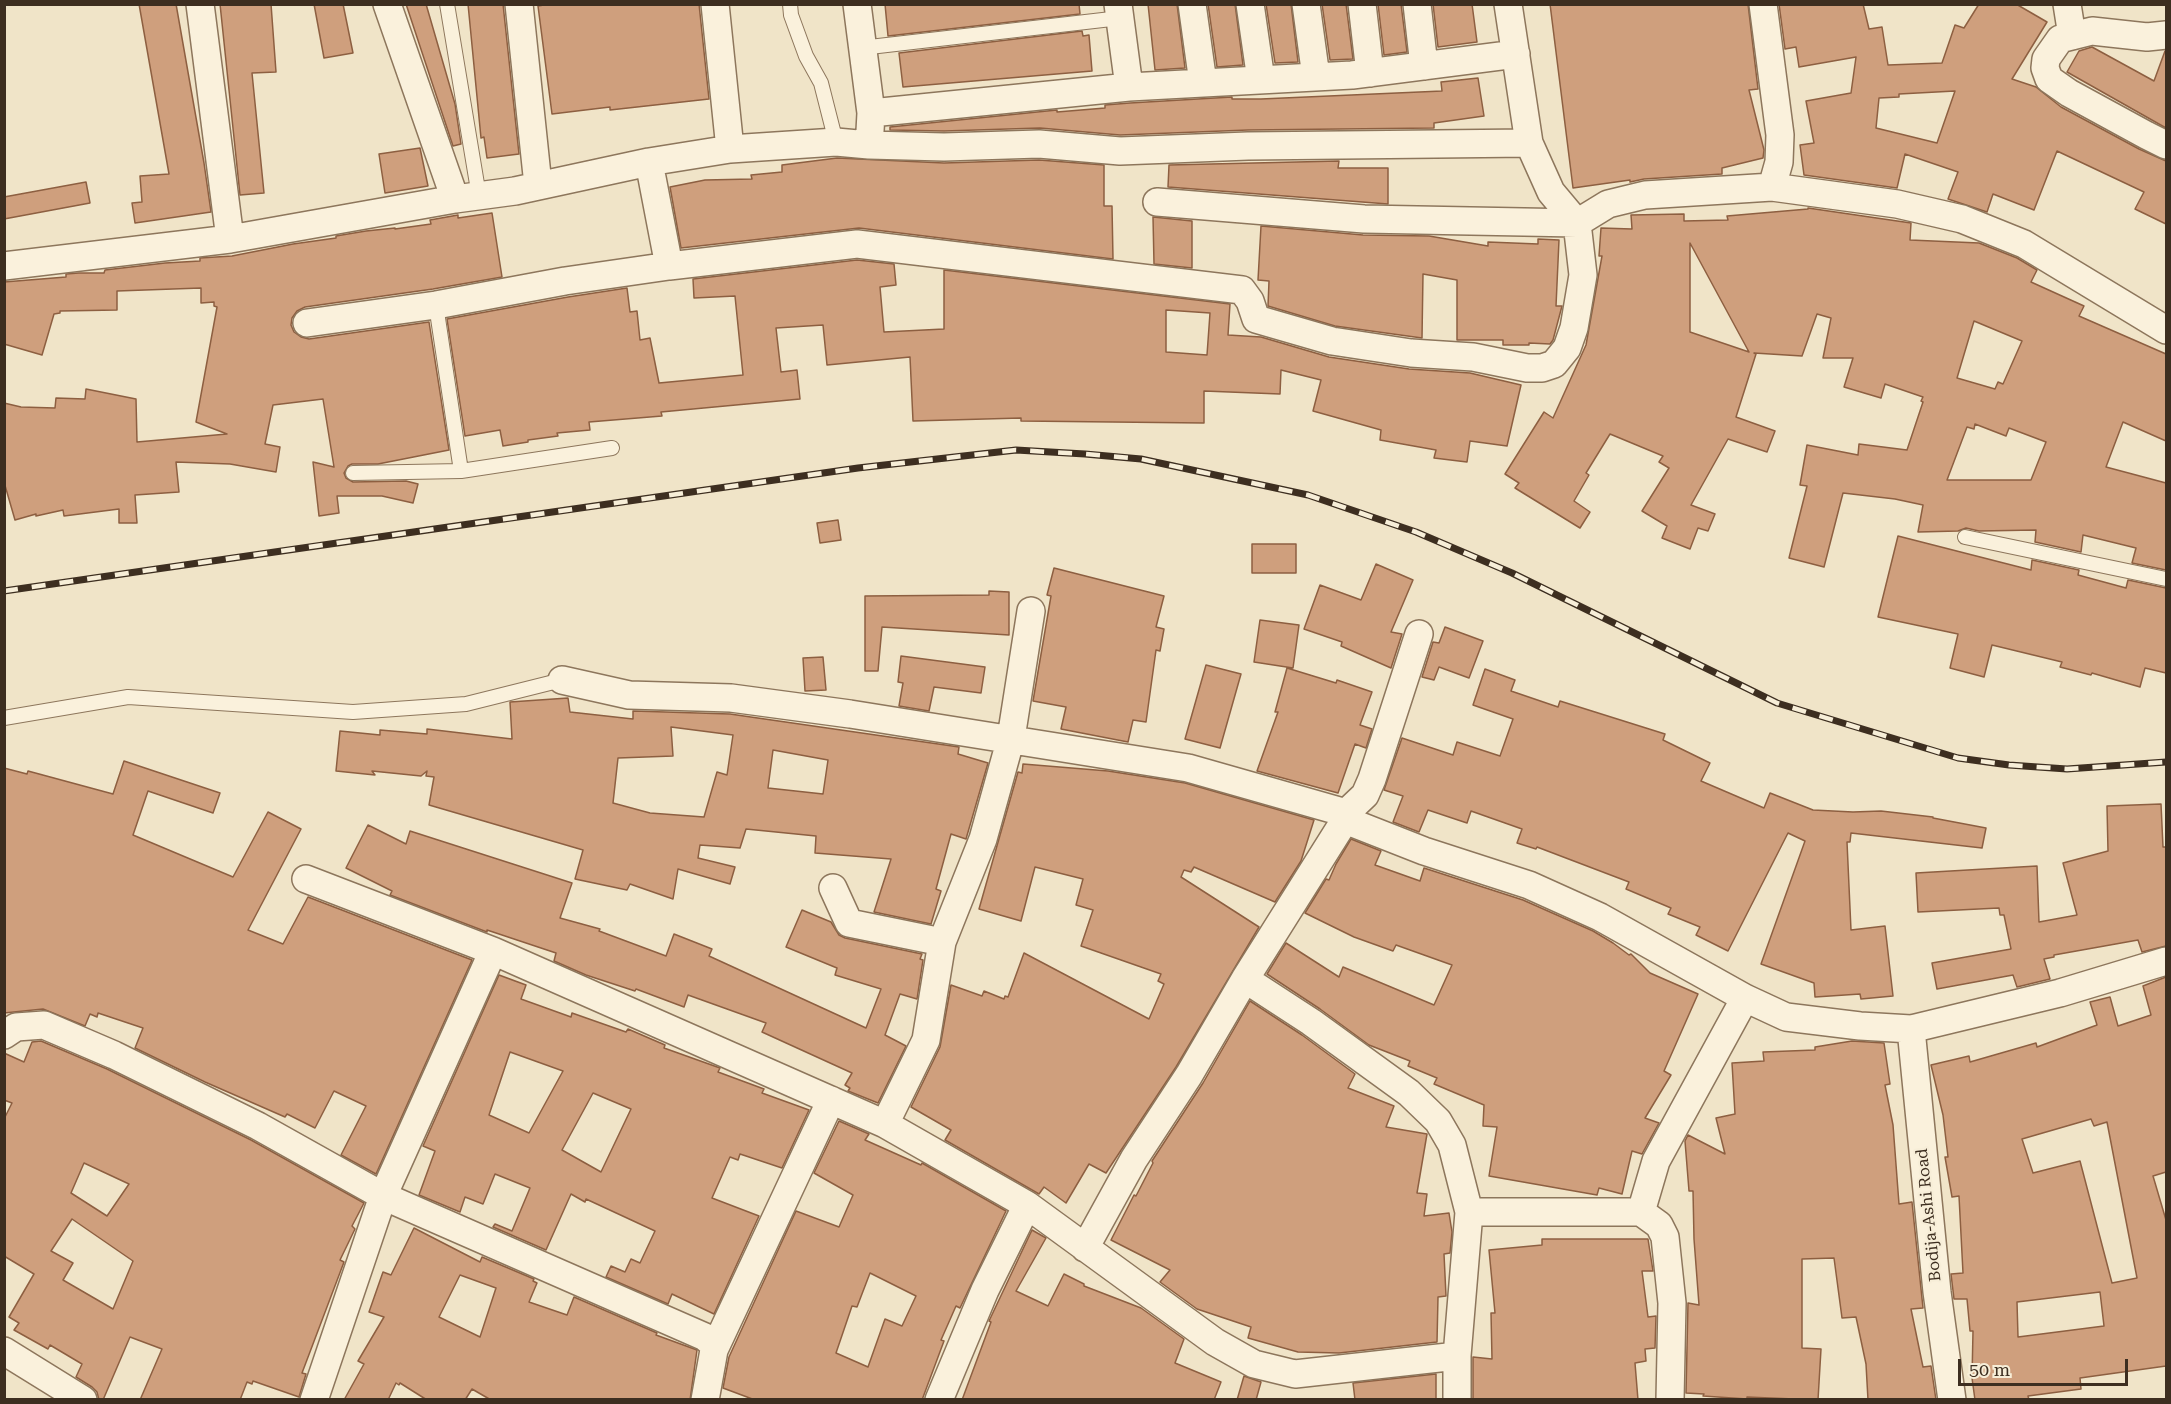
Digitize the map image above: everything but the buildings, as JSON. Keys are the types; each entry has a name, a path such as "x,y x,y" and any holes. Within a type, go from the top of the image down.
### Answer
{"street":[{"path":"200,4 230,239"},
{"path":"387,4 467,197"},
{"path":"519,4 537,185"},
{"path":"715,4 730,148"},
{"path":"857,4 871,113 869,145"},
{"path":"1192,4 1203,83"},
{"path":"1250,4 1262,80"},
{"path":"1306,4 1316,77"},
{"path":"1362,4 1370,73"},
{"path":"1417,4 1424,66"},
{"path":"307,323 436,305 565,281 669,266 857,244 1242,290 1250,301 1256,319 1332,341 1411,353 1473,357 1527,368 1542,368 1554,364 1567,348 1574,328 1584,275 1577,223 1551,192 1528,143 1509,4"},
{"path":"1763,4 1780,135 1779,162 1772,187"},
{"path":"2067,4 2072,36"},
{"path":"1119,11 1129,87"},
{"path":"2166,35 2147,37 2092,31 2060,39 2046,59 2045,68 2049,79 2069,93 2166,145"},
{"path":"871,113 1129,87 1370,73 1516,54"},
{"path":"4,266 230,239 467,197 515,191 649,162 730,148 836,142 944,147 1039,144 1120,151 1248,146 1528,143"},
{"path":"649,162 669,266"},
{"path":"1157,202 1364,219 1577,223 1608,204 1645,195 1772,187 1897,204 1962,219 2024,244 2166,330"},
{"path":"885,1124 926,1040 942,942 983,839 1011,738 1031,611"},
{"path":"1085,1248 1134,1159 1189,1075 1345,817 1365,795 1419,634"},
{"path":"562,680 630,695 731,698 1011,738 1188,768 1345,817 1424,851 1529,885 1600,917 1745,998 1786,1017 1860,1026 1911,1029 2060,993 2166,961"},
{"path":"306,879 493,951 885,1124 1027,1205 1215,1342 1254,1364 1295,1374 1457,1356"},
{"path":"833,888 849,922 942,942"},
{"path":"314,1400 383,1196 493,951"},
{"path":"1245,979 1311,1022 1409,1093 1438,1121 1452,1145 1469,1212 1457,1356 1457,1400"},
{"path":"1641,1212 1656,1161 1745,998"},
{"path":"4,1035 16,1027 44,1025 114,1055 258,1126 383,1196 705,1337 712,1343 714,1350"},
{"name":"Bodija-Ashi Road","path":"1911,1029 1937,1292 1952,1400"},
{"path":"705,1400 714,1350 831,1100"},
{"path":"939,1400 986,1290 1027,1205"},
{"path":"1469,1212 1641,1212 1659,1224 1665,1237 1672,1304 1670,1400"},
{"path":"4,1351 83,1400"}],"lane":[{"path":"447,4 467,197"},
{"path":"790,4 791,15 806,56 821,83 836,142"},
{"path":"861,48 1119,11"},
{"path":"436,305 461,471"},
{"path":"353,473 461,471 612,448"},
{"path":"1965,537 2166,579"},
{"path":"4,718 128,697 364,711 466,704 562,680"}],"railway":[{"path":"4,591 858,468 1016,450 1085,454 1141,459 1308,495 1416,532 1512,573 1777,703 1958,758 2009,765 2067,769 2166,762"}]}
